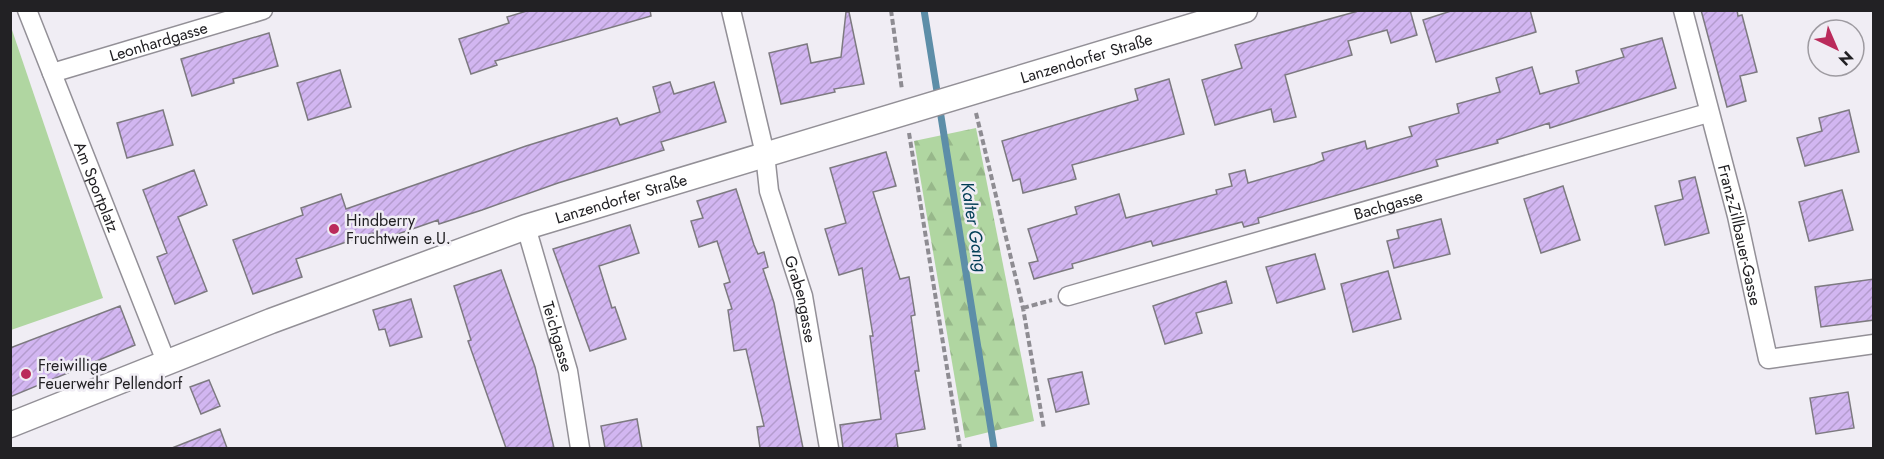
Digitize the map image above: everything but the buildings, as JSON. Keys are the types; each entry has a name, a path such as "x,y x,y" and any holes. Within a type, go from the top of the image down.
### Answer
{"street":[{"name":"Am Sportplatz","path":"27,10 166,364"},
{"name":"Leonhardgasse","path":"52,73 264,10"},
{"path":"731,10 765,154"},
{"name":"Lanzendorfer Straße","path":"10,424 271,321 526,227 1245,10"},
{"name":"Franz-Zillbauer-Gasse","path":"1683,10 1708,113 1737,216 1768,359 1874,344"},
{"name":"Bachgasse","path":"1068,296 1708,113"},
{"name":"Grabengasse","path":"765,154 769,191 803,296 829,448"},
{"name":"Teichgasse","path":"526,227 568,371 580,448"}],"path":[{"path":"891,10 960,448"},
{"path":"967,94 1023,308 1044,429"},
{"path":"1023,308 1068,296"}],"green space":[{"path":"11,27 103,298 10,330"},
{"path":"976,128 1034,421 965,438 914,141"}],"waterway":[{"name":"Kalter Gang","path":"924,10 994,448"}],"place":[{"name":"Hindberry Fruchtwein e.U.","path":"334,229"},
{"name":"Freiwillige Feuerwehr Pellendorf","path":"26,374"}]}
